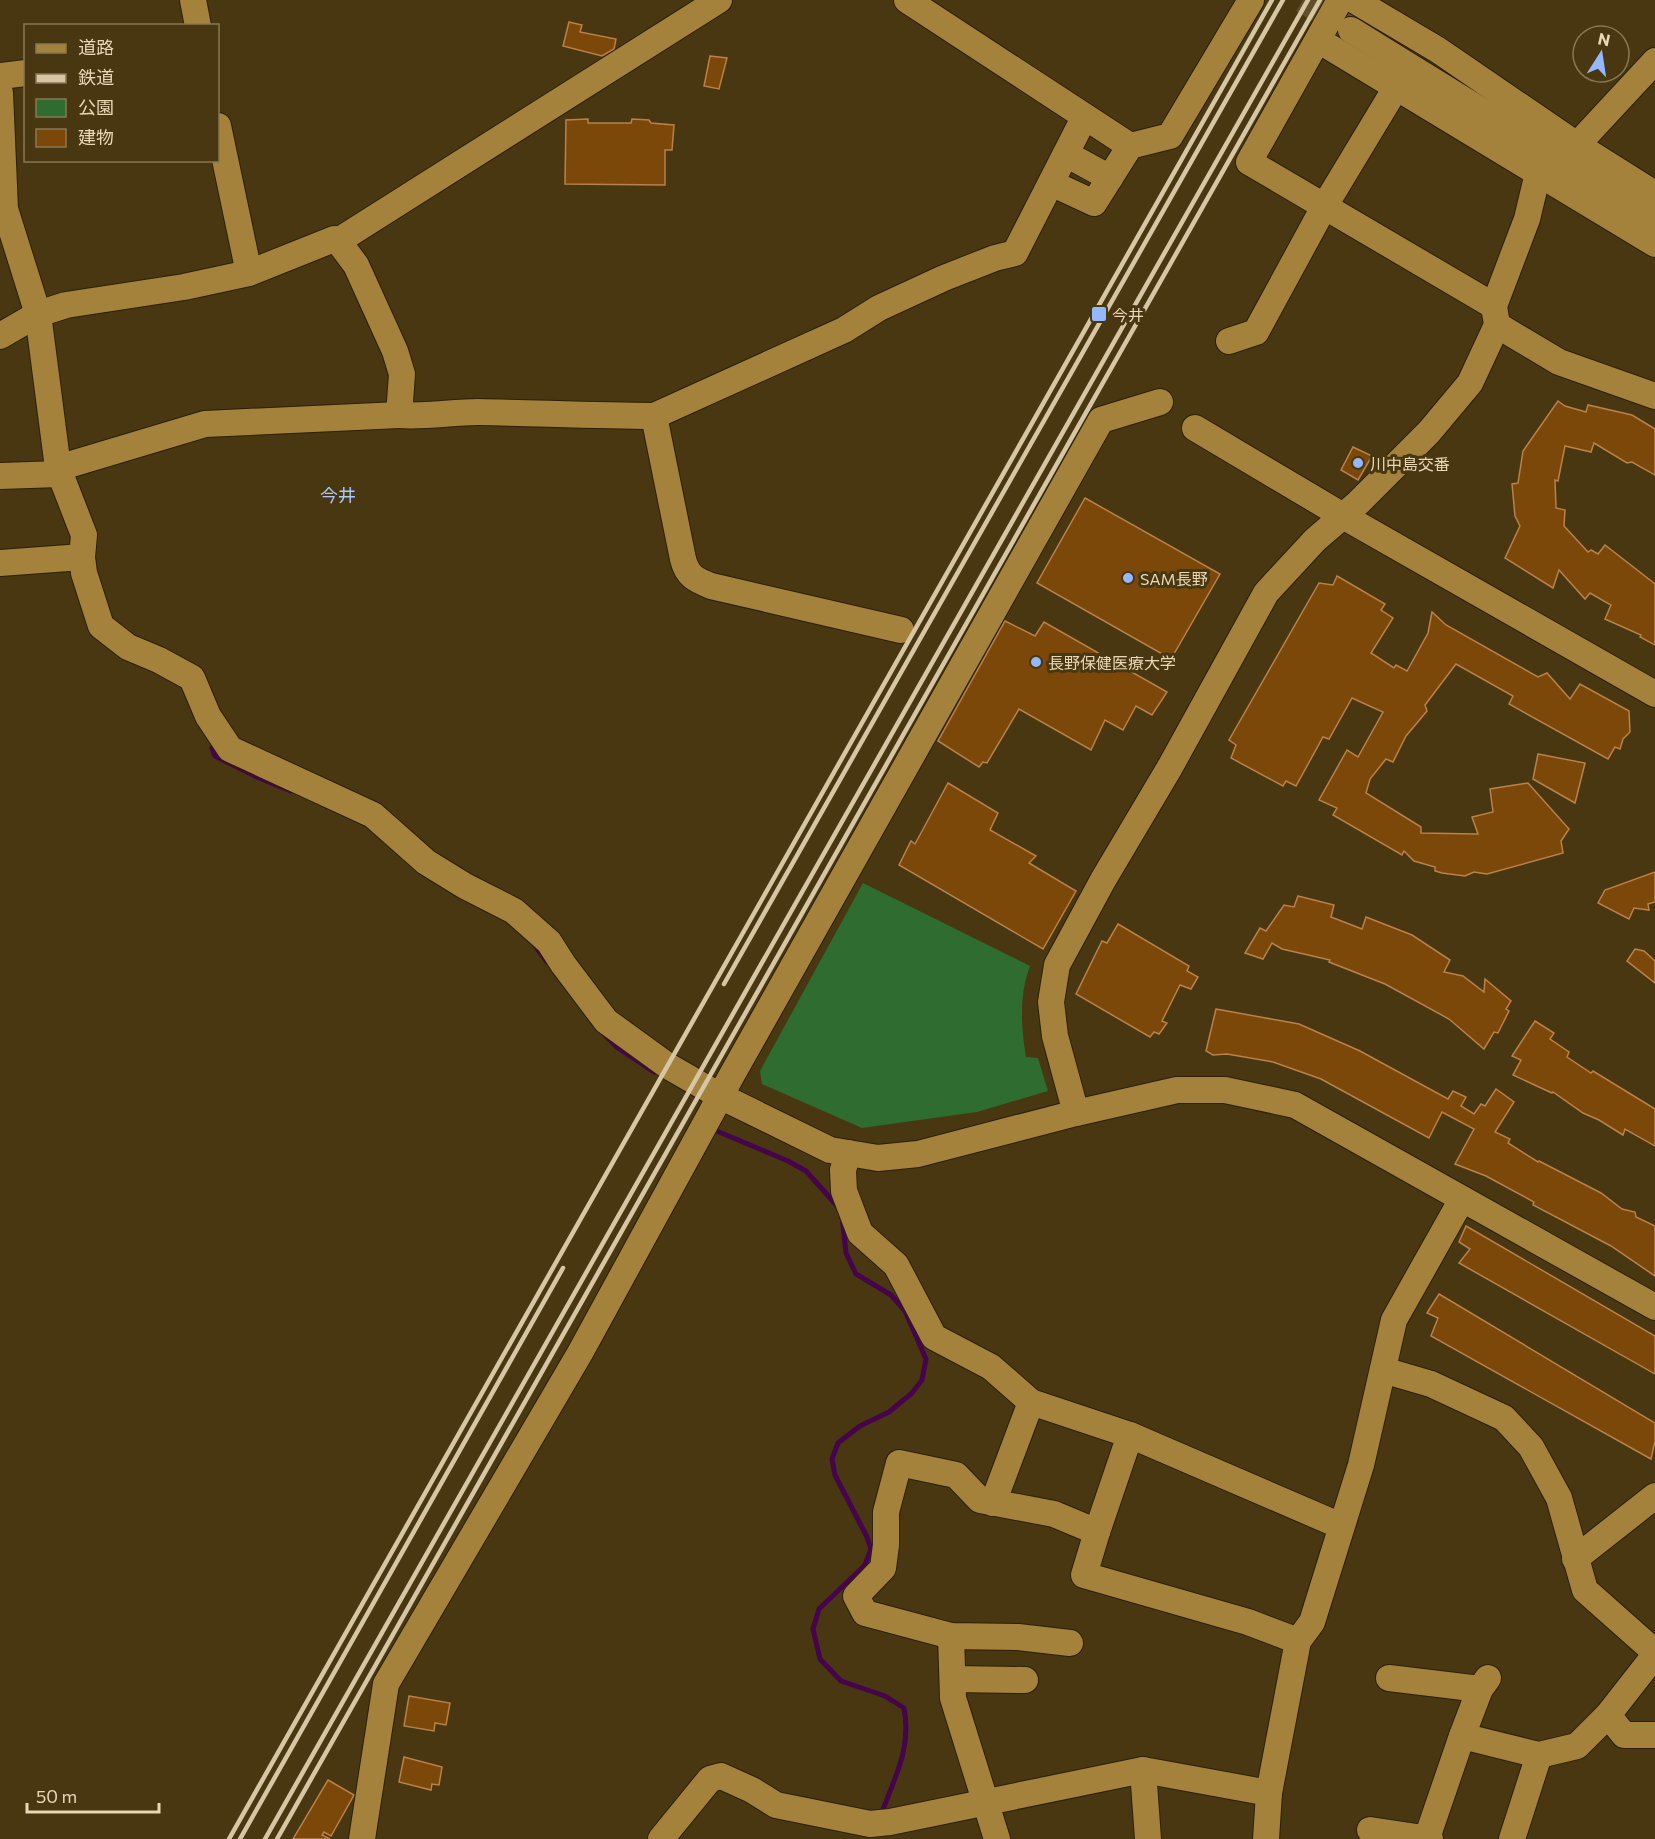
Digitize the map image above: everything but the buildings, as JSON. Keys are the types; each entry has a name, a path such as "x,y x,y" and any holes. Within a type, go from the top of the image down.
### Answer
{"street":[{"path":"193,0 198,24"},
{"path":"338,241 719,0"},
{"path":"907,0 1130,146"},
{"path":"1051,183 1094,203 1130,146 1170,136 1251,0"},
{"path":"1340,0 1249,162 1496,316 1559,362 1655,396"},
{"path":"1354,0 1438,50 1577,145 1655,194"},
{"path":"1351,30 1655,218"},
{"path":"1318,40 1655,244"},
{"path":"1577,145 1655,61"},
{"path":"0,76 24,73"},
{"path":"1229,341 1256,332 1324,207 1397,86"},
{"path":"0,93 5,209 38,314 59,471 84,535 82,557 84,573 101,626 128,647 159,660 192,678 208,716 230,749 373,815 426,862 465,886 514,911 549,942 606,1021 668,1066 720,1096 830,1150 878,1158 918,1154 1076,1113 1177,1090 1225,1090 1295,1105 1655,1307"},
{"path":"0,476 59,471 205,424 399,415 424,417 475,412 654,416 844,330 879,308 944,278 995,258 1016,253 1084,118"},
{"path":"219,131 249,273"},
{"path":"1066,154 1110,178"},
{"path":"1076,1113 1055,1036 1051,1002 1057,965 1266,593 1315,540 1343,516 1429,432 1470,383 1496,316 1527,219 1538,173"},
{"path":"0,336 38,314 66,305 249,273 334,239 356,265 395,351 402,374 399,415"},
{"path":"362,1839 386,1684 580,1353 720,1096 1101,420 1160,402"},
{"path":"654,416 683,560 692,577 711,586 901,630"},
{"path":"1195,428 1343,516 1655,694"},
{"path":"0,563 82,557"},
{"path":"848,1153 843,1170 844,1191 860,1233 896,1265 934,1337 991,1367 1031,1402 1130,1435 1341,1526"},
{"path":"1266,1839 1269,1793 1298,1641 1312,1622 1361,1465 1394,1320 1461,1199"},
{"path":"1383,1370 1431,1384 1504,1418 1531,1447 1559,1498 1585,1590 1655,1653 1608,1715 1577,1746 1539,1755 1462,1736"},
{"path":"993,1503 1031,1402"},
{"path":"1130,1435 1084,1575 1248,1623 1298,1641"},
{"path":"1070,1643 1018,1636 951,1636 865,1613 856,1596 883,1568 886,1512 899,1463 956,1475 980,1500 1054,1514 1097,1532"},
{"path":"1575,1558 1655,1496"},
{"path":"951,1636 953,1698 997,1839"},
{"path":"1370,1830 1428,1839 1462,1736 1484,1684 1389,1678"},
{"path":"953,1679 1025,1680"},
{"path":"1608,1715 1624,1735 1655,1735"},
{"path":"1512,1839 1539,1755"},
{"path":"661,1839 711,1779 721,1776 752,1790 776,1805 880,1823 1143,1770 1269,1793"},
{"path":"1143,1770 1148,1839"}],"green space":[{"path":"863,883 1030,966 1023,1000 1024,1046 1026,1057 1038,1058 1048,1091 977,1112 862,1128 762,1084 760,1071"}],"waterway":[{"path":"212,748 215,756 291,791"},
{"path":"533,943 547,962"},
{"path":"603,1033 618,1048 654,1072"},
{"path":"712,1129 806,1171 839,1208"},
{"path":"842,1216 846,1253 856,1274 891,1295 905,1311 926,1359 922,1380 912,1393 889,1412 860,1426 838,1443 832,1459 835,1475 871,1549 865,1565 819,1609 813,1629 820,1659 841,1681 885,1696 904,1708 906,1723 904,1750 881,1815"}],"tunnel":[{"path":"1303,0 1348,28"}],"railway":[{"path":"229,1839 1272,0"},
{"path":"724,984 1283,0"},
{"path":"265,1839 1308,0"},
{"path":"277,1839 1320,0"},
{"path":"240,1839 563,1268"}],"place":[{"name":"今井","path":"1099,314"},
{"name":"川中島交番","path":"1358,463"},
{"name":"SAM長野","path":"1128,578"},
{"name":"長野保健医療大学","path":"1036,662"}],"district":[{"name":"今井","path":"338,495"}]}
